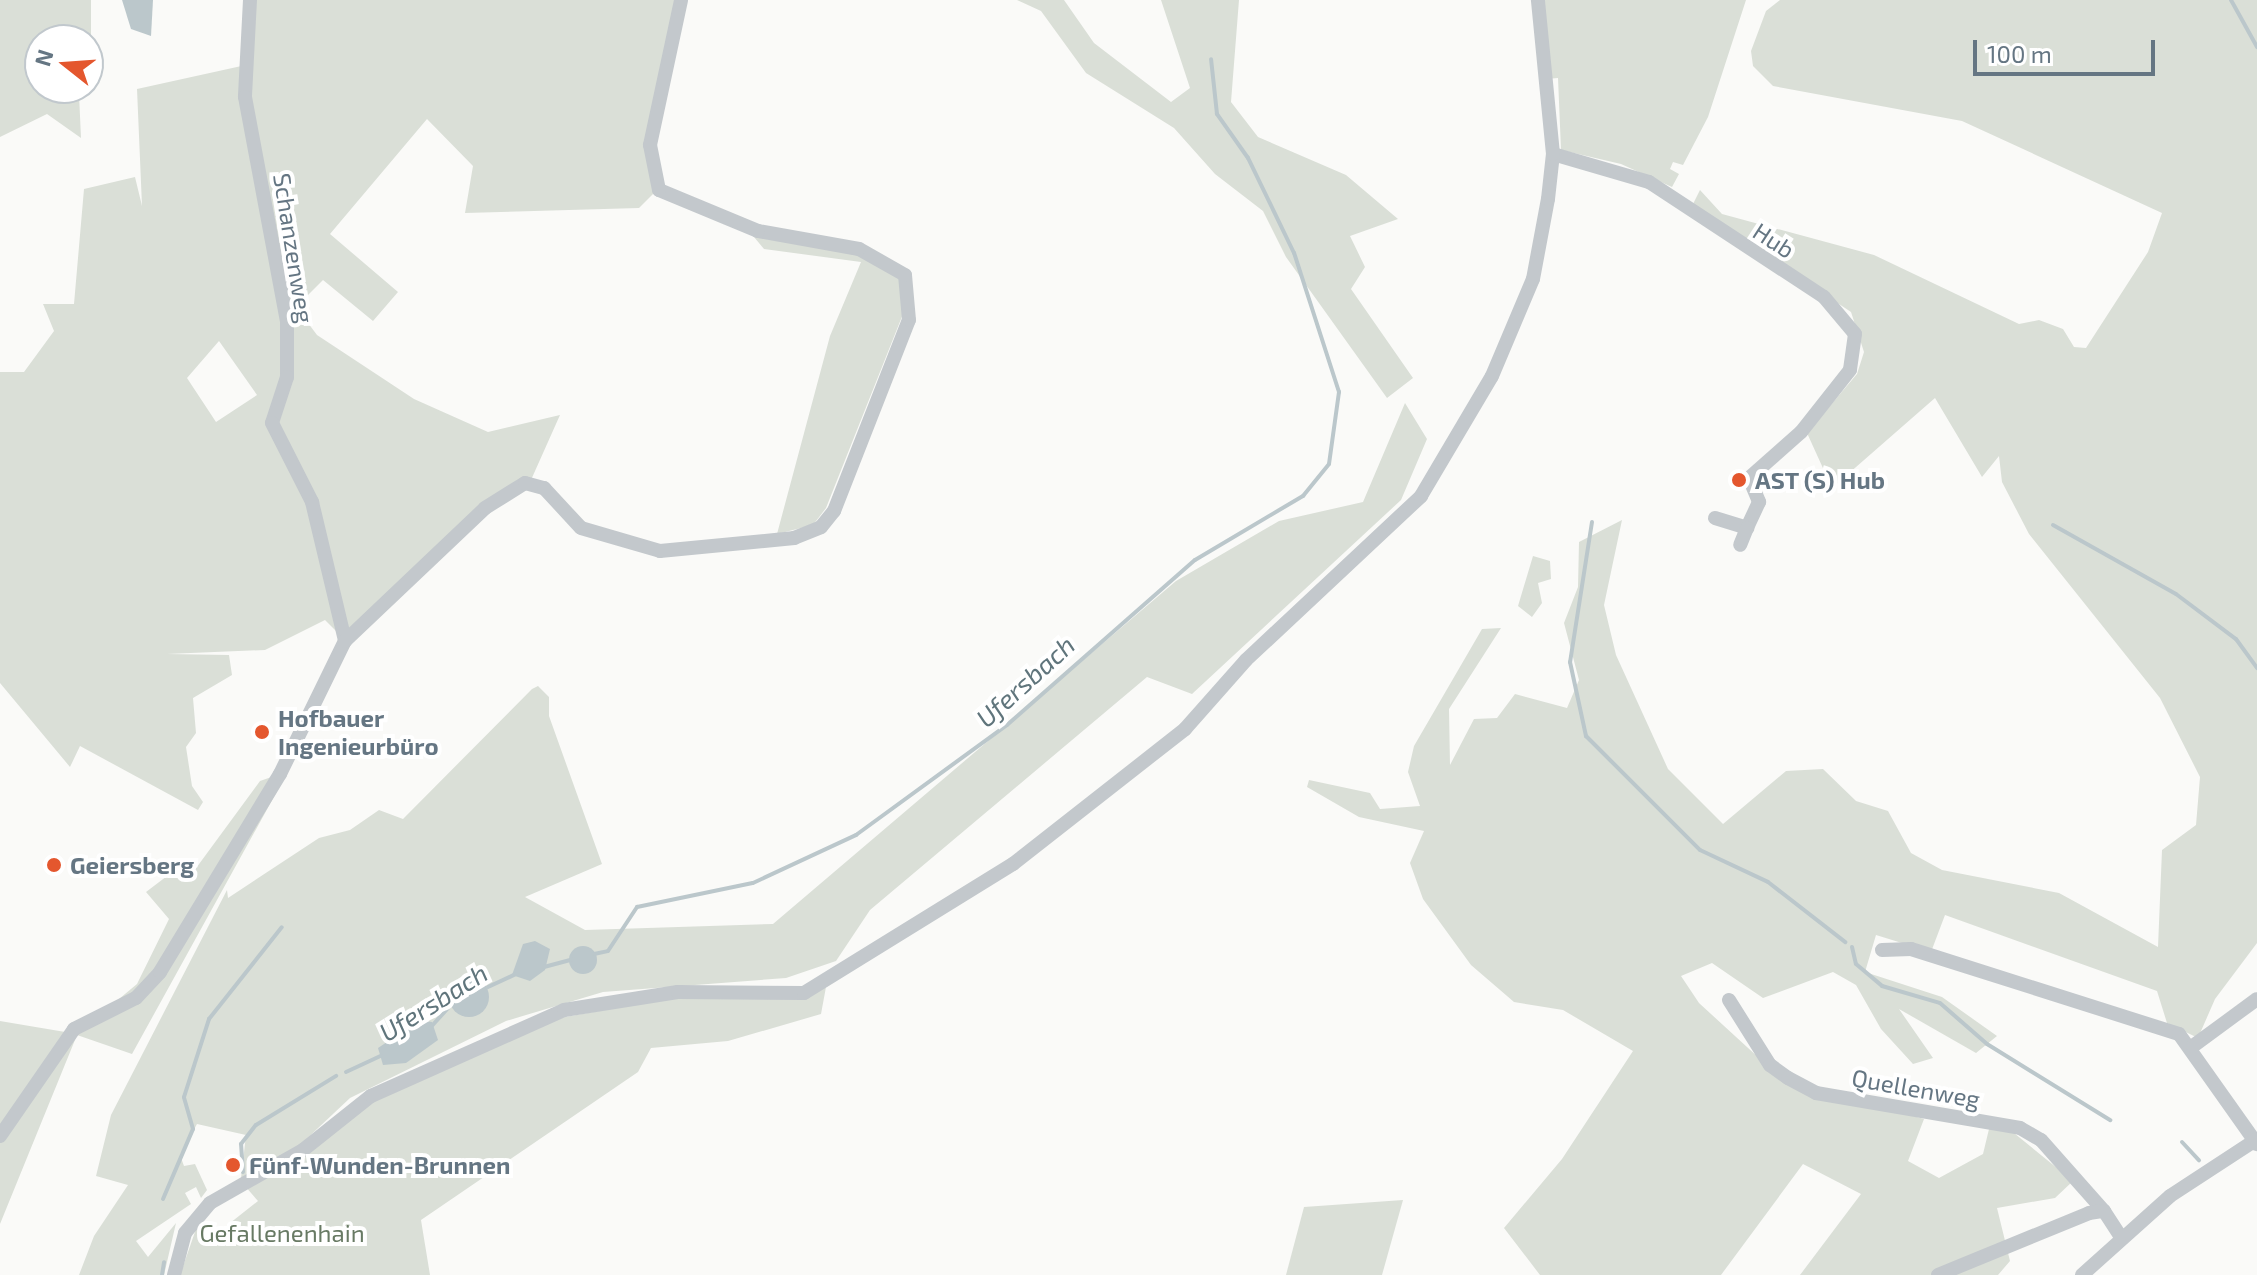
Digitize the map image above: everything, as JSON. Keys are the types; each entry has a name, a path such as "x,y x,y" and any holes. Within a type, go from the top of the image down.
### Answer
{"street":[{"name":"Schanzenweg","path":"250,0 245,97 287,322 287,377 272,423 312,502 345,641"},
{"path":"0,1136 74,1029 136,998 160,972 280,774 345,641 485,508 525,483 544,488 581,528 660,551 794,538 821,527 834,511 909,320 905,275 859,249 758,231 659,190 650,145 681,0"},
{"path":"174,1275 185,1233 210,1203 303,1150 371,1096 564,1010 678,992 804,993 1013,864 1128,781 1421,496 1455,447 1533,279 1553,154 1538,0"},
{"name":"Hub","path":"1553,154 1649,182 1844,313 1855,334 1850,370 1801,432 1749,478 1759,502 1747,528"},
{"path":"1715,518 1747,528 1740,545"},
{"path":"1882,950 1911,949 2179,1034 2193,1046 2256,1142 2216,1162 2121,1237 2082,1275"},
{"path":"2193,1046 2257,999"},
{"name":"Quellenweg","path":"1729,1000 1770,1065 1816,1093 2020,1128 2041,1140 2104,1211 2121,1237"},
{"path":"1938,1275 1960,1260 2104,1211"}],"green space":[{"path":"0,0 91,0 91,24 24,24 24,104 79,104 81,138 47,114 0,137"},
{"path":"252,0 682,0 649,146 658,189 639,208 465,213 473,166 427,119 330,234 398,292 373,321 323,280 296,307 317,335 414,399 488,432 560,415 531,480 485,508 346,641 325,620 265,650 167,654 229,655 232,675 193,698 196,733 186,747 192,786 203,802 198,810 80,746 70,767 0,683 0,372 24,372 54,331 43,304 74,304 84,189 135,177 142,206 137,89 246,65 256,18","holes":["219,341 257,395 216,422 187,378"]},
{"path":"1017,0 1064,0 1094,43 1171,102 1190,88 1161,0 1239,0 1231,102 1258,137 1346,175 1398,219 1350,236 1365,267 1351,289 1413,378 1387,398 1286,257 1263,211 1215,174 1174,128 1086,73 1041,11"},
{"path":"1538,0 1746,0 1708,117 1683,165 1673,162 1670,169 1679,174 1672,187 1621,164 1561,150 1558,78 1546,79"},
{"path":"1780,0 2257,0 2257,943 2215,999 2198,1038 2167,1023 2157,991 1945,915 1931,952 1876,935 1865,972 1942,997 1997,1036 1976,1053 1899,1009 1933,1058 1913,1064 1881,1029 1856,985 1833,972 1763,998 1712,963 1681,976 1699,1003 1783,1080 1924,1119 1908,1161 1939,1178 1983,1154 1989,1129 2009,1129 2073,1181 2055,1198 1997,1208 2010,1261 1998,1275 1800,1275 1861,1194 1803,1164 1721,1275 1540,1275 1504,1228 1562,1159 1633,1051 1563,1010 1514,1002 1471,965 1423,899 1410,863 1424,831 1359,817 1307,787 1309,780 1370,793 1380,809 1420,806 1408,772 1414,746 1482,629 1501,628 1449,709 1450,765 1474,719 1497,718 1515,694 1567,708 1579,680 1564,623 1578,587 1579,542 1622,520 1604,605 1616,655 1668,769 1723,824 1786,771 1823,769 1856,801 1888,811 1911,853 1942,870 2059,893 2158,947 2162,850 2196,825 2200,777 2160,698 2029,534 2002,482 1999,456 1982,477 1935,398 1832,488 1807,433 1857,374 1864,352 1851,312 1692,206 1700,190 1722,214 1874,255 2019,324 2039,320 2063,329 2074,347 2086,348 2148,252 2162,213 1962,121 1773,86 1753,66 1751,51 1766,11"},
{"path":"754,237 857,253 900,276 903,314 826,508 813,525 777,534 830,336 861,262 764,249"},
{"path":"1405,403 1427,439 1401,500 1192,694 1147,677 870,910 836,961 786,978 603,992 506,1021 350,1098 299,1146 241,1178 246,1135 197,1124 180,1155 184,1166 195,1164 207,1190 201,1198 196,1187 185,1193 191,1204 136,1241 148,1257 176,1223 164,1275 79,1275 94,1236 128,1185 96,1176 111,1115 227,890 228,898 319,838 350,830 379,810 403,819 532,689 538,686 549,697 549,716 602,864 525,897 585,930 773,924 1176,581 1279,521 1363,502"},
{"path":"1533,556 1550,561 1551,579 1538,583 1542,603 1532,617 1518,606"},
{"path":"280,774 281,784 132,1054 77,1035 0,1224 0,1021 77,1034 137,984 169,919 146,892 171,873 191,875 260,781"},
{"name":"Gefallenenhain","path":"826,987 821,1014 728,1041 651,1048 638,1072 421,1220 430,1275 180,1275 196,1229 225,1227 258,1201 245,1186 293,1164 361,1107 548,1020 667,999 798,997"},
{"path":"1403,1200 1382,1275 1286,1275 1304,1207"}],"shaded area":[{"path":"122,0 153,0 151,36 131,29"},
{"path":"535,941 550,949 545,970 530,981 512,975 523,944"},
{"path":"583,946 593,950 597,960 593,970 583,974 573,970 569,960 573,950"},
{"path":"469,977 483,983 489,997 483,1011 469,1017 455,1011 449,997 455,983"},
{"path":"420,1020 432,1022 438,1040 406,1063 383,1065 378,1048"}],"waterway":[{"path":"2231,0 2257,47"},
{"name":"Ufersbach","path":"594,954 608,951 637,907 753,883 856,835 1007,725 1195,560 1303,496 1329,464 1339,392 1294,253 1248,158 1217,114 1211,59"},
{"path":"1592,522 1570,662 1586,736 1700,850 1768,882 1845,942"},
{"path":"2053,525 2176,594 2236,639 2257,668"},
{"path":"163,1199 193,1129 184,1097 209,1019 282,927"},
{"path":"1852,947 1856,964 1882,986 1940,1003 1987,1044 2110,1120"},
{"name":"Ufersbach","path":"544,967 574,959"},
{"name":"Ufersbach","path":"488,987 516,974"},
{"name":"Ufersbach","path":"430,1028 448,1008"},
{"name":"Ufersbach","path":"346,1072 381,1056"},
{"name":"Ufersbach","path":"243,1172 241,1144 256,1125 336,1076"},
{"path":"2182,1142 2199,1160"},
{"name":"Ufersbach","path":"162,1275 164,1262"}],"place":[{"name":"AST (S) Hub","path":"1739,480"},
{"name":"Hofbauer Ingenieurbüro","path":"262,732"},
{"name":"Geiersberg","path":"54,865"},
{"name":"Fünf-Wunden-Brunnen","path":"233,1165"}]}
